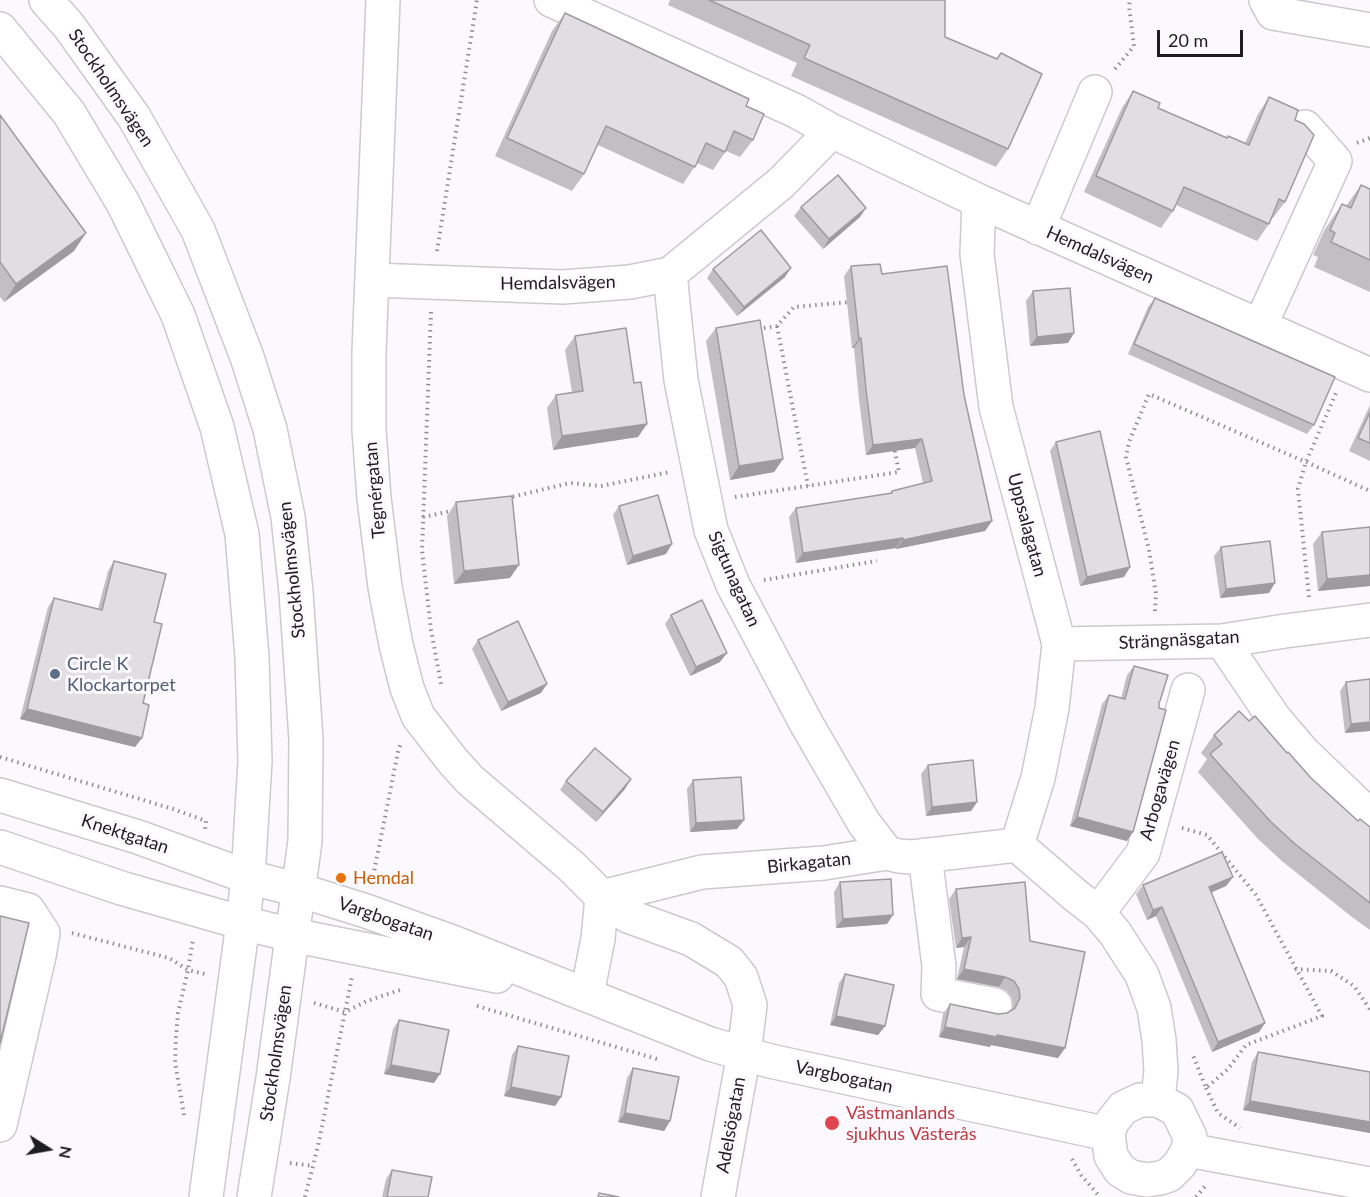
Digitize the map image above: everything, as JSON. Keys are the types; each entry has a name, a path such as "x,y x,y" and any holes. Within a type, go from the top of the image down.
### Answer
{"street":[{"name":"Stockholmsvägen","path":"46,0 69,26 134,117 198,230 247,357 270,429 288,517 296,592 306,739 305,841 273,1078 254,1197"},
{"name":"Tegnérgatan","path":"383,0 369,352 369,430 374,498 385,587 407,688 418,716 470,780 571,866 602,897 628,916 691,939 729,962 741,977 750,1005 744,1053"},
{"path":"382,41 405,0"},
{"name":"Hemdalsvägen","path":"552,0 796,111 832,131 978,201 1359,370"},
{"path":"1266,0 1273,13 1370,30"},
{"path":"0,29 69,112 123,203 178,315 218,427 242,534 251,645 255,761 243,923 206,1197"},
{"path":"1038,228 1095,93"},
{"path":"1260,326 1335,161 1305,127"},
{"name":"Hemdalsvägen","path":"373,279 563,286 630,282 670,274 781,183 832,131"},
{"name":"Uppsalagatan","path":"978,201 977,254 996,407 1059,644 1052,708 1043,755 1017,845"},
{"name":"Sigtunagatan","path":"670,274 681,380 711,530 734,585 806,723 864,823 887,853"},
{"name":"Strängnäsgatan","path":"1059,644 1222,641 1370,620"},
{"path":"1222,641 1274,718 1303,752 1357,804 1370,813"},
{"name":"Arbogavägen","path":"1098,913 1143,853 1188,690"},
{"name":"Knektgatan","path":"0,795 138,837 248,877"},
{"path":"1017,845 1098,913 1142,975 1154,1008 1159,1040 1161,1071 1158,1100"},
{"name":"Birkagatan","path":"602,897 702,873 824,863 887,853 912,857 1017,845"},
{"path":"0,847 121,888 243,923"},
{"path":"925,855 939,966 938,994 995,1005"},
{"name":"Vargbogatan","path":"248,877 366,911 455,943 710,1044 770,1061 1108,1134"},
{"path":"587,994 598,939 602,897"},
{"path":"0,903 28,910 41,931 39,956 0,1125"},
{"name":"Vargbogatan","path":"243,923 292,935 587,994"},
{"name":"Adelsögatan","path":"718,1197 744,1053"},
{"path":"1140,1100 1158,1100 1176,1110 1190,1137 1188,1150 1180,1164 1169,1175 1160,1178 1145,1189 1120,1170 1111,1156 1108,1134 1123,1108 1140,1100"},
{"path":"1188,1150 1370,1184"}],"path":[{"path":"366,911 398,752 406,730 418,716 443,696 431,630 422,550 432,282 477,0"},
{"path":"1130,0 1134,45"},
{"path":"755,329 777,326 794,307 850,302"},
{"path":"777,326 808,486"},
{"path":"1312,627 1298,489 1306,462 1359,370"},
{"path":"1153,642 1156,594 1149,549 1126,457 1129,442 1149,394 1370,491"},
{"path":"705,501 898,472 893,442"},
{"path":"506,499 570,483 601,486 697,466"},
{"path":"423,517 465,508"},
{"path":"734,585 877,561"},
{"path":"1152,819 1207,835 1256,895 1322,1016 1246,1045 1228,1070 1206,1088"},
{"path":"41,931 52,927 169,958 188,970 178,1013 175,1053 186,1125"},
{"path":"305,1197 318,1146 358,948"},
{"path":"1295,969 1331,971 1354,986 1370,1009"},
{"path":"345,1011 401,989"},
{"path":"469,1004 664,1061"},
{"path":"1191,1049 1218,1113 1248,1132"},
{"path":"289,1162 313,1166"}],"building":[{"path":"709,0 945,0 945,37 997,59 1001,53 1042,74 1008,149 804,58 810,45"},
{"path":"565,13 749,99 746,106 764,114 753,140 734,131 725,152 706,143 695,167 606,126 584,174 507,138"},
{"path":"1133,91 1160,103 1158,108 1227,138 1228,136 1249,145 1269,97 1298,110 1295,120 1304,124 1314,135 1285,202 1279,199 1269,224 1184,187 1173,211 1096,176"},
{"path":"0,115 86,233 16,284 0,262"},
{"path":"838,175 866,208 829,239 801,207"},
{"path":"1361,185 1370,189 1370,260 1331,242 1335,233 1330,230 1342,204 1351,208"},
{"path":"761,230 791,268 744,307 713,269"},
{"path":"880,264 882,274 947,266 964,395 992,521 903,540 903,538 803,553 796,508 892,493 892,491 932,481 922,439 873,445 851,266"},
{"path":"1070,288 1074,333 1037,337 1033,291"},
{"path":"1155,298 1335,377 1314,425 1134,344"},
{"path":"760,320 783,459 739,466 716,328"},
{"path":"626,328 634,383 641,382 647,424 562,436 556,395 583,391 575,336"},
{"path":"1370,412 1370,443 1358,438"},
{"path":"1100,431 1130,567 1087,577 1056,442"},
{"path":"658,495 672,544 633,556 619,506"},
{"path":"512,496 519,565 464,571 456,502"},
{"path":"1370,527 1370,575 1327,579 1322,532"},
{"path":"1270,541 1275,583 1226,589 1221,547"},
{"path":"114,561 166,574 154,622 162,624 143,703 149,705 142,738 27,709 54,598 102,610"},
{"path":"702,600 727,653 696,667 671,615"},
{"path":"518,621 547,684 508,702 478,640"},
{"path":"1134,666 1168,675 1159,702 1159,708 1166,710 1133,832 1077,817 1109,695 1125,699"},
{"path":"1370,679 1370,722 1351,724 1346,682"},
{"path":"1239,711 1249,721 1255,716 1311,778 1358,821 1360,819 1370,827 1370,903 1295,844 1270,821 1210,754 1222,744 1214,735"},
{"path":"595,748 631,779 603,812 566,781"},
{"path":"973,760 977,802 932,807 928,765"},
{"path":"741,777 744,820 696,823 693,780"},
{"path":"1222,852 1233,877 1209,887 1265,1023 1218,1042 1162,907 1153,910 1143,885"},
{"path":"891,879 893,915 843,919 840,882"},
{"path":"1025,882 1030,941 1085,952 1065,1048 945,1027 950,1004 998,1014 1007,1013 1015,1008 1020,998 1019,989 1014,981 964,969 971,937 962,938 956,889"},
{"path":"0,916 29,923 0,1043"},
{"path":"845,974 894,985 885,1026 836,1016"},
{"path":"399,1020 449,1030 440,1074 391,1065"},
{"path":"518,1046 569,1056 561,1097 511,1087"},
{"path":"1258,1052 1370,1072 1370,1122 1250,1101"},
{"path":"633,1068 679,1077 670,1121 625,1113"},
{"path":"392,1170 432,1177 428,1197 387,1197"},
{"path":"599,1193 619,1197 598,1197"}],"place":[{"name":"Circle K Klockartorpet","path":"55,674"},
{"name":"Hemdal","path":"341,878"},
{"name":"Västmanlands sjukhus Västerås","path":"832,1123"}]}
